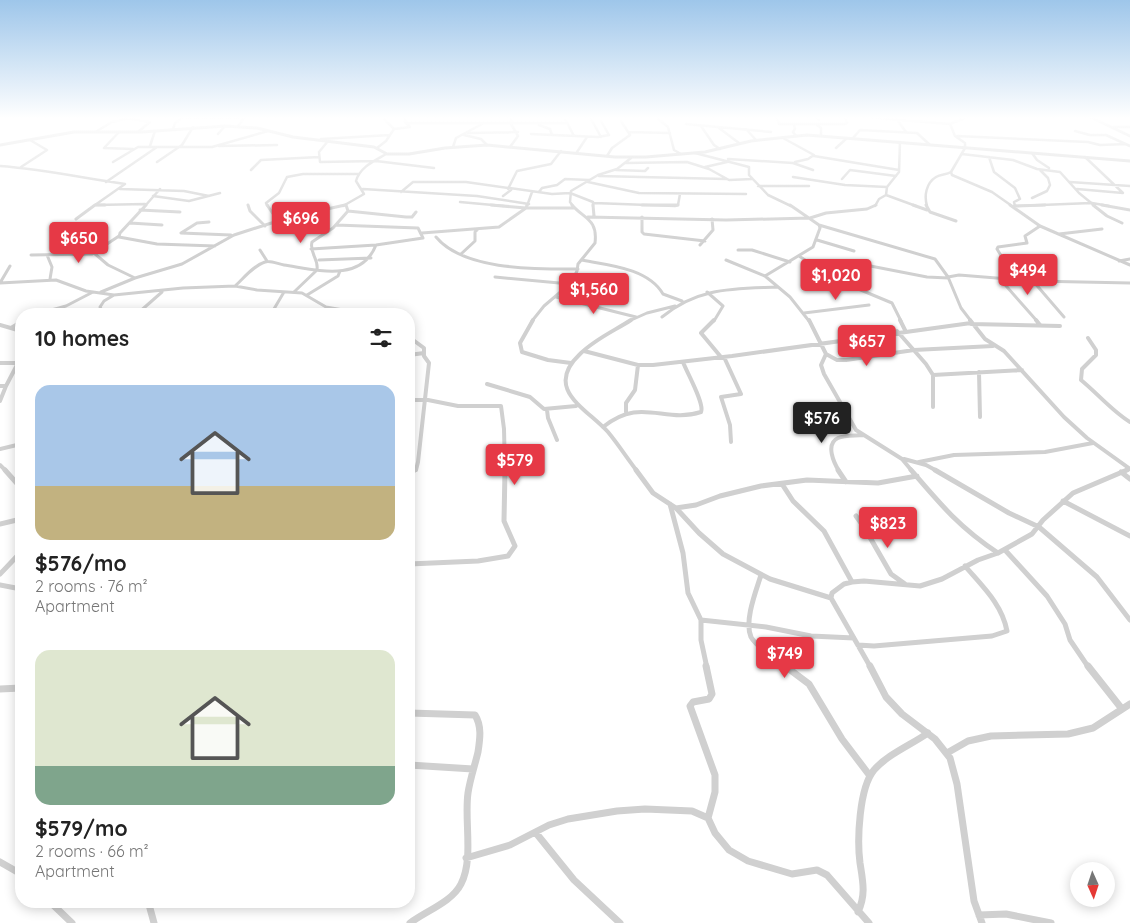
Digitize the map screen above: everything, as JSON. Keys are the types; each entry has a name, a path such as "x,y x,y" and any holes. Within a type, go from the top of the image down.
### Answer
{"street":[{"path":"21,167 32,160"},
{"path":"106,182 138,160"},
{"path":"251,170 262,160"},
{"path":"320,160 321,162 376,162 434,168"},
{"path":"101,292 134,278 182,264 233,235 278,221 346,205 364,194 363,189 356,181 358,174 364,167 378,160"},
{"path":"503,196 509,189 517,171 552,164 555,160"},
{"path":"571,363 535,356 522,352 519,348 526,330 544,306 569,285 578,269 578,264 592,248 596,239 588,217 574,208 570,200 570,193 597,176 614,170 629,160"},
{"path":"724,160 750,168 749,174 752,179 768,195 784,201 819,225 889,244 939,262 961,308 971,323 989,342 1004,351 1064,417 1093,443 1130,469"},
{"path":"746,160 792,163 808,160"},
{"path":"834,160 900,170"},
{"path":"588,217 810,218 822,213 849,212 874,208 880,199 886,195 887,186 900,170 900,160"},
{"path":"928,210 926,190 936,177 951,172 958,160"},
{"path":"990,160 994,172 1016,188 1020,199 1014,202 1014,206"},
{"path":"1013,160 1040,170 1060,172 1109,218 1122,223"},
{"path":"1037,160 1049,168"},
{"path":"1076,189 1123,193 1089,160"},
{"path":"704,167 728,161"},
{"path":"625,163 687,162 704,167 727,179"},
{"path":"792,163 813,170"},
{"path":"0,166 45,170 73,177 125,184 76,220"},
{"path":"614,170 645,171 648,168"},
{"path":"842,179 847,176 849,170 896,176"},
{"path":"1032,198 1046,192 1049,188 1048,179 1040,170"},
{"path":"951,172 956,178 993,192 997,197 1014,206 1040,226 1130,265"},
{"path":"278,221 266,203 279,193 287,177 303,174 358,174"},
{"path":"597,176 752,179"},
{"path":"793,177 842,185 887,186"},
{"path":"539,192 542,188 557,185 565,179 615,186 628,192 746,194"},
{"path":"401,192 412,182 472,182 532,192 570,193 594,203 675,206 679,204 680,194"},
{"path":"1070,182 1130,186"},
{"path":"758,186 809,186"},
{"path":"118,189 189,191 209,196"},
{"path":"30,255 94,253 119,236 160,189"},
{"path":"363,189 483,197 529,204"},
{"path":"422,233 501,227 526,208 532,192"},
{"path":"153,196 187,201 220,193"},
{"path":"886,195 956,221"},
{"path":"460,202 526,208 574,208"},
{"path":"594,203 594,216"},
{"path":"1014,206 1092,203 1130,210"},
{"path":"95,205 145,204"},
{"path":"248,205 250,211 265,226"},
{"path":"346,205 348,211"},
{"path":"140,210 180,212"},
{"path":"348,211 406,217 412,216 416,212"},
{"path":"294,292 317,270 319,260 311,248 312,241 336,225 348,211"},
{"path":"642,217 643,234 704,240"},
{"path":"700,245 713,229 712,219"},
{"path":"209,222 197,223 181,233 233,235"},
{"path":"130,223 162,225"},
{"path":"311,248 376,245 423,238 418,228 336,225"},
{"path":"765,276 813,247 817,240 819,225"},
{"path":"1016,280 996,249 998,247 1026,243 1025,236 1040,226"},
{"path":"461,254 475,241 475,232 479,229"},
{"path":"1058,234 1102,229"},
{"path":"119,236 124,240 157,244 216,246"},
{"path":"436,237 443,244 480,262 504,267 578,269"},
{"path":"817,240 854,252"},
{"path":"235,286 250,274 254,268 266,261 284,266 317,270 340,271 356,269 371,258 376,245"},
{"path":"260,250 266,261"},
{"path":"738,250 752,250 790,262"},
{"path":"94,253 108,265 134,278"},
{"path":"47,255 52,268 50,279"},
{"path":"799,256 832,278 892,303 905,330"},
{"path":"319,260 371,258"},
{"path":"581,260 616,266 640,274 658,285 663,294 682,301"},
{"path":"726,260 765,276 778,287 804,313 823,344 826,354 837,360 914,350 994,346"},
{"path":"1118,261 1130,260"},
{"path":"855,263 919,276 948,278 959,275 1033,281 1130,283"},
{"path":"0,283 10,266"},
{"path":"307,295 338,276 340,271"},
{"path":"495,277 569,285 623,300"},
{"path":"0,283 50,279 62,281 86,291 114,295 183,288 235,286 307,295 316,303 330,308"},
{"path":"1000,279 1040,325"},
{"path":"1033,281 1064,317"},
{"path":"662,317 682,301 706,292 778,287"},
{"path":"60,308 94,291"},
{"path":"144,308 163,291"},
{"path":"275,308 284,292"},
{"path":"706,292 713,295 716,302 723,306 713,322 704,329 702,336 722,357 741,394 721,397 724,412 731,425 733,435 731,442"},
{"path":"101,308 104,301 114,295"},
{"path":"556,297 636,317"},
{"path":"804,313 869,305"},
{"path":"675,306 657,309 636,317 606,334 571,363 565,378 567,390 576,406 603,427 652,494 673,506 716,548 741,565 761,575 830,598 886,697 902,714 935,738 950,758 957,784 968,866 979,921 999,913 1020,915 1050,923"},
{"path":"584,351 638,365 653,366 823,344 905,330 971,323 1060,326"},
{"path":"0,325 15,329"},
{"path":"11,328 15,326"},
{"path":"897,332 933,375 933,407"},
{"path":"1088,338 1096,350 1096,355 1082,369 1081,380 1105,400 1120,416 1130,422"},
{"path":"415,341 424,348 428,363 418,462 415,470"},
{"path":"415,354 424,353"},
{"path":"826,354 820,365 849,420 863,435 902,459 944,509 971,535 998,553"},
{"path":"603,427 626,412 646,411 689,415 701,412 702,404 688,377 683,362"},
{"path":"0,363 15,363"},
{"path":"626,412 626,401 636,388 638,365"},
{"path":"0,401 15,369"},
{"path":"933,375 1022,370"},
{"path":"979,372 980,417"},
{"path":"487,384 530,397 547,410 576,406"},
{"path":"0,386 6,386"},
{"path":"415,400 458,406 501,406 504,430 505,498 503,512 504,521 515,546 508,556 478,561 415,564"},
{"path":"547,410 548,422 556,432 557,440"},
{"path":"847,483 831,454 832,446 838,438 863,435"},
{"path":"919,462 954,455 1045,452 1093,443"},
{"path":"0,449 15,445"},
{"path":"902,459 919,462 1009,513 1039,527 1097,577 1130,620"},
{"path":"0,465 15,481"},
{"path":"830,598 832,593 844,584 852,582 864,581 909,586 935,581 965,566 1005,550 1032,534 1043,520 1073,493 1130,469"},
{"path":"1121,472 1130,479"},
{"path":"673,506 696,505 742,490 812,480 878,483 917,476"},
{"path":"782,484 792,501 824,531 852,582"},
{"path":"1063,501 1130,536"},
{"path":"673,506 676,532 683,553 688,593 701,620 701,640 712,694 709,699 693,702 690,706 715,776 715,792 708,818 715,833 729,850 748,861 792,874 817,870 822,872 841,889 869,923"},
{"path":"856,516 891,574 909,586"},
{"path":"0,524 15,520"},
{"path":"864,527 899,521"},
{"path":"1005,550 1047,596 1065,624 1070,640 1091,671 1122,709"},
{"path":"0,574 15,558"},
{"path":"858,645 874,646 1002,634 1006,631 1002,616 988,592 965,566"},
{"path":"761,575 749,617 751,637 765,651 809,684 842,739 870,776"},
{"path":"0,585 15,588"},
{"path":"701,620 766,627 811,636 854,638"},
{"path":"0,689 15,688"},
{"path":"947,753 968,741 991,736 1068,734 1093,728 1130,704"},
{"path":"410,923 456,891 462,882 466,858 468,794 480,742 480,724 478,717 475,715 415,713"},
{"path":"858,912 863,902 864,888 864,876 860,860 862,805 870,776 886,760 928,733"},
{"path":"415,764 473,769"},
{"path":"466,858 510,845 549,825 568,819 617,811 676,809 692,811 708,818"},
{"path":"536,832 574,880 620,923"},
{"path":"0,862 15,871"},
{"path":"56,908 72,923"},
{"path":"150,908 154,923"}]}
